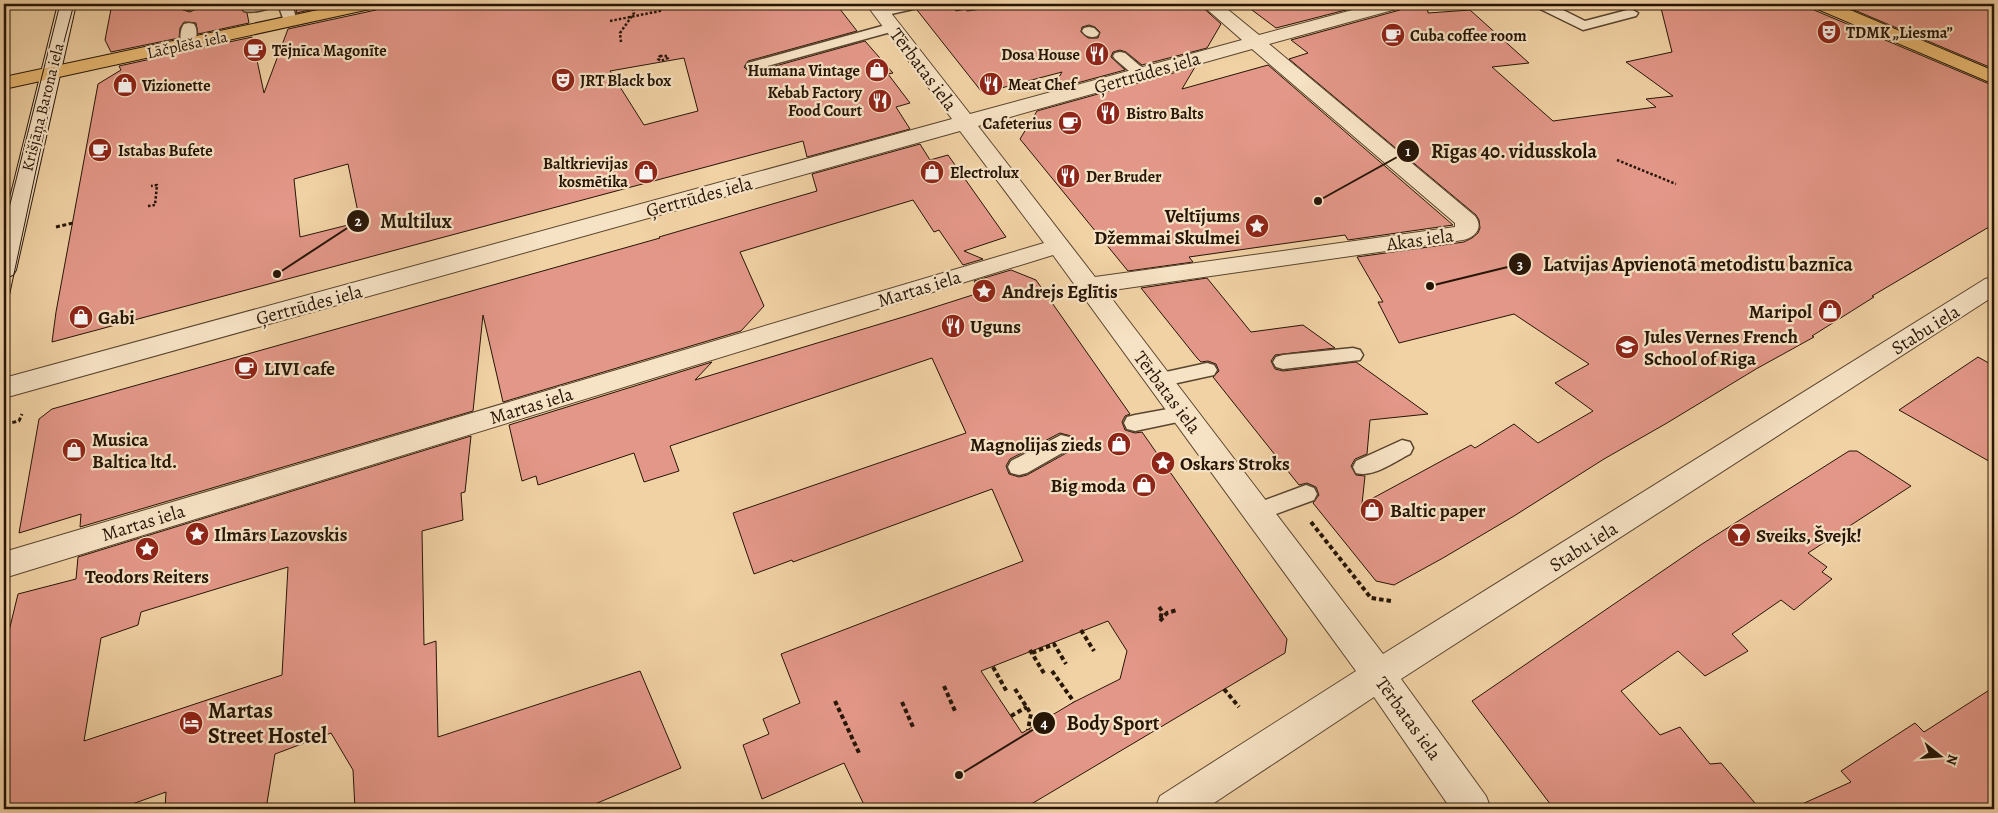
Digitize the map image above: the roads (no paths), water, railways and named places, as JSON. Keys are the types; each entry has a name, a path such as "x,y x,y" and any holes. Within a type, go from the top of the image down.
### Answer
{"main road":[{"name":"Lāčplēša iela","path":"4,83 49,74 189,35 287,12 370,4"},
{"path":"1821,4 1994,78"}],"street":[{"name":"Krišjāņa Barona iela","path":"4,270 67,4"},
{"name":"Akas iela","path":"1089,286 1463,233 1467,230 1467,222 1210,4"},
{"name":"Ģertrūdes iela","path":"4,388 1394,4"},
{"name":"Tērbatas iela","path":"883,15 1089,286 1379,675 1473,809"},
{"name":"Martas iela","path":"4,566 264,485 1058,246"},
{"name":"Stabu iela","path":"1174,809 1379,675 1994,284"}],"lane":[{"path":"249,8 269,4"},
{"path":"1541,4 1583,26 1631,13"},
{"path":"753,66 883,15 913,6"},
{"path":"1120,56 1141,74"},
{"path":"1283,362 1353,355"},
{"path":"1159,380 1208,370"},
{"path":"1135,423 1184,414"},
{"path":"1019,467 1061,443"},
{"path":"1364,467 1402,448"},
{"path":"1257,512 1306,494"}],"tram line":[{"path":"4,228 60,4"},
{"path":"4,321 61,53 74,4"}],"place":[{"name":"TDMK „Liesma”","path":"1829,32"},
{"name":"Cuba coffee room","path":"1393,35"},
{"name":"Tējnīca Magonīte","path":"255,50"},
{"name":"Dosa House","path":"1097,54"},
{"name":"Humana Vintage","path":"877,70"},
{"name":"JRT Black box","path":"563,80"},
{"name":"Meat Chef","path":"991,84"},
{"name":"Vizionette","path":"125,85"},
{"name":"Kebab Factory Food Court","path":"880,101"},
{"name":"Bistro Balts","path":"1108,113"},
{"name":"Cafeterius","path":"1070,123"},
{"name":"Istabas Bufete","path":"100,150"},
{"name":"Baltkrievijas kosmētika","path":"646,172"},
{"name":"Electrolux","path":"932,172"},
{"name":"Der Bruder","path":"1068,176"},
{"name":"Rīgas 40. vidusskola","path":"1318,201"},
{"name":"Veltījums Džemmai Skulmei","path":"1257,226"},
{"name":"Multilux","path":"277,274"},
{"name":"Latvijas Apvienotā metodistu baznīca","path":"1430,286"},
{"name":"Andrejs Eglītis","path":"984,291"},
{"name":"Maripol","path":"1830,311"},
{"name":"Gabi","path":"81,317"},
{"name":"Uguns","path":"953,326"},
{"name":"Jules Vernes French School of Riga","path":"1627,347"},
{"name":"LIVI cafe","path":"246,368"},
{"name":"Magnolijas zieds","path":"1119,444"},
{"name":"Musica Baltica ltd.","path":"74,450"},
{"name":"Oskars Stroks","path":"1163,463"},
{"name":"Big moda","path":"1144,485"},
{"name":"Baltic paper","path":"1372,510"},
{"name":"Ilmārs Lazovskis","path":"197,534"},
{"name":"Sveiks, Švejk!","path":"1739,535"},
{"name":"Teodors Reiters","path":"147,549"},
{"name":"Martas Street Hostel","path":"191,723"},
{"name":"Body Sport","path":"959,775"}]}
